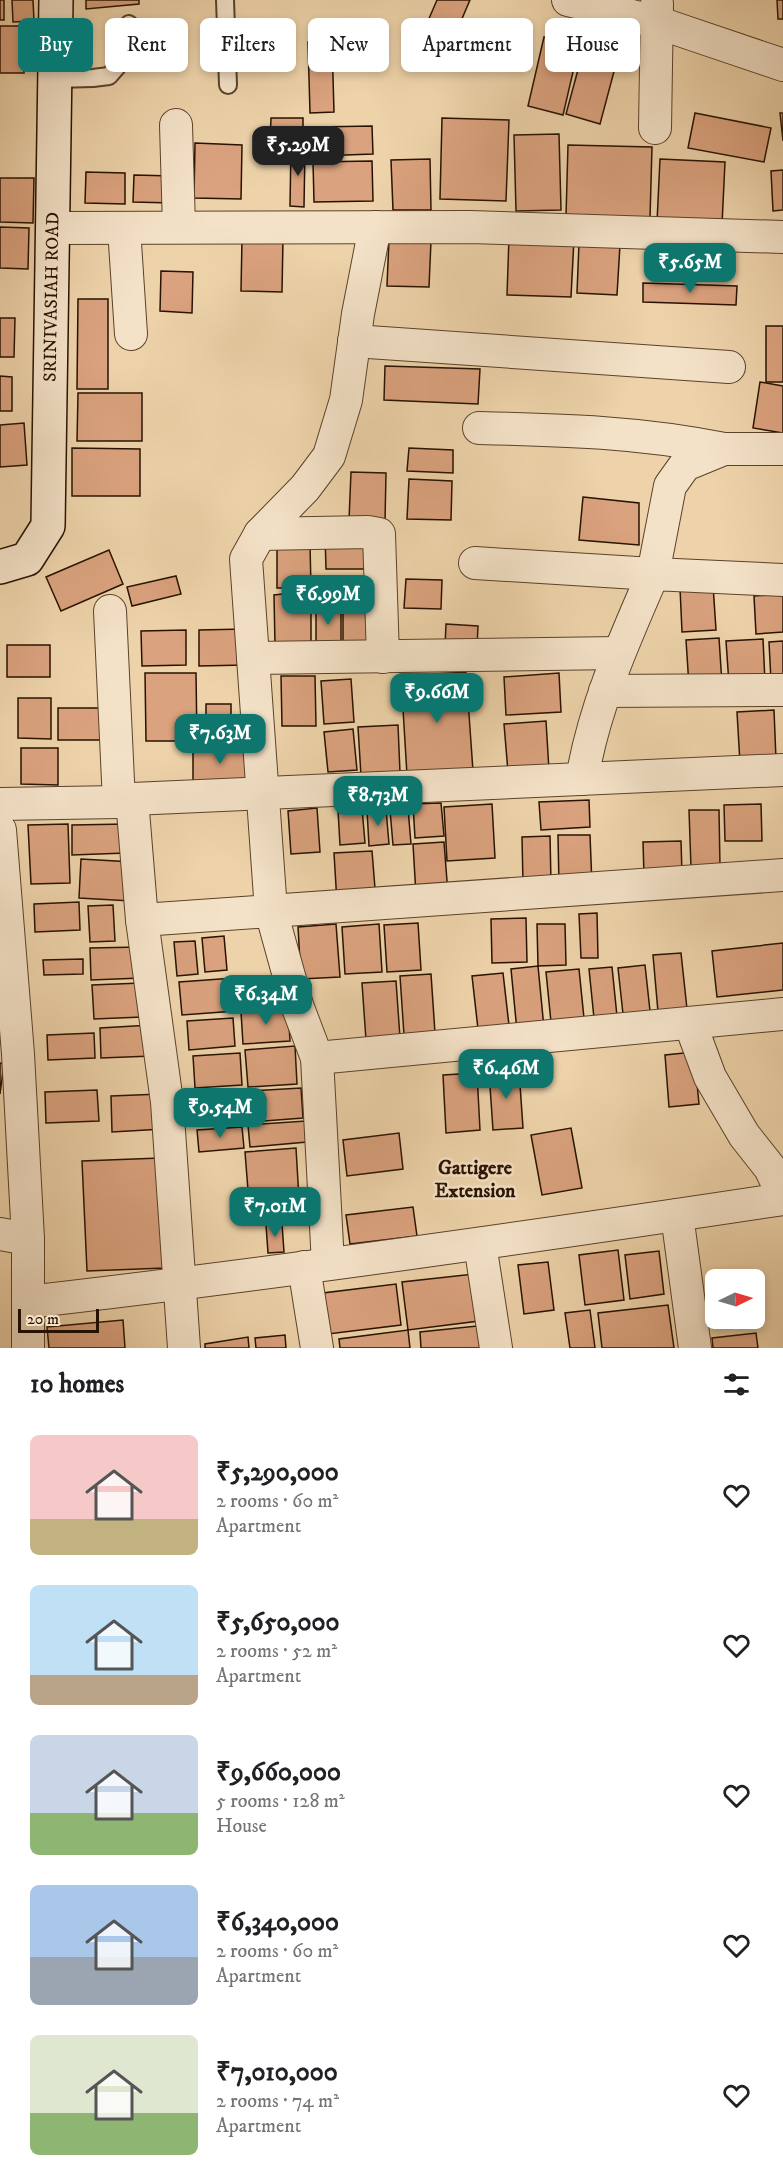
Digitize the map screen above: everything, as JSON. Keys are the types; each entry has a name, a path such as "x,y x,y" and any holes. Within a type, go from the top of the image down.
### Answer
{"street":[{"name":"SRINIVASIAH ROAD","path":"0,567 27,559 48,526 56,0"},
{"path":"568,0 656,11 783,65"},
{"path":"655,128 656,11"},
{"path":"176,125 179,227"},
{"path":"317,1348 317,1058 297,1005 271,911 246,559 260,534 305,488 329,456 346,400 354,341 375,227"},
{"path":"53,228 470,227 783,237"},
{"path":"124,228 131,334"},
{"path":"354,341 729,366"},
{"path":"479,428 591,430 685,441 724,449 783,449"},
{"path":"582,779 587,747 605,691 653,574 670,486 685,465 724,449"},
{"path":"260,534 369,532 379,534 383,657"},
{"path":"475,563 783,580"},
{"path":"110,611 125,801 167,1102 184,1348"},
{"path":"254,658 619,653"},
{"path":"605,691 783,690"},
{"path":"0,804 125,801 783,770"},
{"path":"0,830 14,1237 28,1302 28,1348"},
{"path":"142,920 783,875"},
{"path":"317,1058 783,1014"},
{"path":"28,1302 480,1244 783,1197 770,1168 744,1135 710,1077 690,1023"},
{"path":"677,1215 695,1348"},
{"path":"480,1244 496,1348"}],"lane":[{"path":"225,0 228,85"},
{"path":"55,79 110,76 113,72"}],"building":[{"path":"0,0 4,0 4,20 0,20"},
{"path":"12,0 33,0 34,18 18,18 18,22 13,22"},
{"path":"86,0 139,0 139,4 86,9"},
{"path":"437,0 470,0 462,18 429,18"},
{"path":"777,0 783,0 783,19 778,19"},
{"path":"0,26 18,26 18,72 24,73 0,73"},
{"path":"544,37 545,72 573,72 563,115 528,106"},
{"path":"309,72 333,72 334,112 310,113"},
{"path":"577,72 614,72 600,124 566,114"},
{"path":"695,113 771,128 764,162 688,148"},
{"path":"780,113 783,113 783,141"},
{"path":"271,118 303,118 303,142 270,141"},
{"path":"442,118 509,120 506,201 440,199"},
{"path":"372,126 373,154 317,156 316,127"},
{"path":"559,134 561,210 516,211 514,135"},
{"path":"195,143 242,145 241,199 194,198"},
{"path":"568,145 652,147 650,218 566,216"},
{"path":"291,148 305,148 304,207 290,206"},
{"path":"430,159 431,210 393,210 391,160"},
{"path":"660,159 725,162 722,225 657,222"},
{"path":"372,161 373,201 314,202 313,162"},
{"path":"783,170 783,210 773,211 771,171"},
{"path":"86,172 125,173 125,204 85,203"},
{"path":"134,175 173,176 172,203 133,202"},
{"path":"0,178 34,178 33,223 0,222"},
{"path":"0,227 29,228 28,269 0,268"},
{"path":"509,237 574,239 571,297 507,295"},
{"path":"242,239 283,239 282,292 241,291"},
{"path":"389,239 431,241 429,287 387,286"},
{"path":"579,243 620,245 617,295 577,293"},
{"path":"161,271 193,272 192,313 160,311"},
{"path":"643,283 737,286 736,305 643,302"},
{"path":"78,299 108,299 108,389 77,389"},
{"path":"0,318 15,318 14,357 0,357"},
{"path":"766,326 783,326 783,382 766,382"},
{"path":"385,366 480,369 478,404 384,400"},
{"path":"0,376 12,377 12,411 0,411"},
{"path":"760,382 783,386 783,433 753,428"},
{"path":"78,393 142,393 142,441 77,441"},
{"path":"24,423 27,465 0,467 0,425"},
{"path":"72,448 140,449 140,496 72,496"},
{"path":"409,448 453,450 453,473 407,471"},
{"path":"351,472 386,473 385,522 349,520"},
{"path":"409,479 452,481 451,520 407,519"},
{"path":"583,497 639,503 639,545 579,540"},
{"path":"365,534 365,569 326,569 325,535"},
{"path":"277,545 310,545 311,588 277,588"},
{"path":"109,550 123,584 61,611 46,577"},
{"path":"176,576 181,594 132,606 127,587"},
{"path":"406,579 442,580 441,609 404,608"},
{"path":"713,585 716,630 682,632 680,588"},
{"path":"311,591 311,645 275,645 274,595"},
{"path":"783,594 783,632 756,634 754,596"},
{"path":"343,603 368,603 368,646 343,646"},
{"path":"316,608 341,608 341,644 316,644"},
{"path":"446,624 478,626 477,648 445,647"},
{"path":"245,629 245,665 199,666 199,630"},
{"path":"186,630 186,665 142,666 141,631"},
{"path":"719,638 722,684 689,686 686,640"},
{"path":"763,639 765,682 729,684 726,641"},
{"path":"783,641 783,680 771,681 769,642"},
{"path":"7,645 50,645 50,677 7,677"},
{"path":"466,672 473,771 407,775 401,676"},
{"path":"145,673 196,673 197,741 146,741"},
{"path":"559,673 561,712 506,715 504,677"},
{"path":"281,676 315,676 316,726 282,726"},
{"path":"351,679 354,722 324,724 321,681"},
{"path":"18,698 51,698 51,739 18,738"},
{"path":"206,704 231,704 231,735 206,735"},
{"path":"58,708 102,708 102,740 58,740"},
{"path":"774,710 776,760 740,763 737,712"},
{"path":"546,721 549,770 508,772 504,724"},
{"path":"398,725 400,773 361,776 358,727"},
{"path":"353,729 357,770 328,772 324,732"},
{"path":"247,745 247,784 193,785 193,746"},
{"path":"21,748 58,748 58,785 21,784"},
{"path":"589,800 590,827 541,830 539,802"},
{"path":"441,803 444,836 415,838 413,804"},
{"path":"492,804 495,858 447,861 444,807"},
{"path":"761,804 762,841 725,841 724,805"},
{"path":"317,808 320,852 291,854 288,811"},
{"path":"362,808 365,843 340,845 338,810"},
{"path":"408,808 411,844 393,845 390,810"},
{"path":"386,809 389,844 369,846 367,810"},
{"path":"689,810 719,810 720,867 691,868"},
{"path":"68,824 70,883 31,884 28,825"},
{"path":"126,824 126,853 72,855 72,825"},
{"path":"558,835 590,835 592,885 559,886"},
{"path":"550,836 551,883 523,884 522,837"},
{"path":"681,841 682,874 644,875 643,842"},
{"path":"444,842 448,894 416,895 413,844"},
{"path":"372,851 376,901 337,903 334,853"},
{"path":"81,859 133,862 131,901 79,898"},
{"path":"79,902 80,930 35,932 34,904"},
{"path":"113,905 115,941 90,942 88,906"},
{"path":"597,913 598,958 581,958 579,914"},
{"path":"526,918 527,962 492,963 491,919"},
{"path":"418,923 421,970 387,972 384,925"},
{"path":"336,924 340,977 301,979 298,927"},
{"path":"379,924 382,972 345,974 342,927"},
{"path":"537,924 565,924 566,965 538,966"},
{"path":"224,936 227,970 205,972 202,938"},
{"path":"195,941 198,974 177,976 174,942"},
{"path":"783,943 783,990 717,997 712,951"},
{"path":"140,947 141,978 91,980 90,948"},
{"path":"681,953 687,1009 658,1012 653,955"},
{"path":"83,959 83,974 44,975 43,960"},
{"path":"645,965 651,1020 624,1023 618,968"},
{"path":"538,966 544,1028 517,1031 511,969"},
{"path":"612,967 618,1026 595,1028 589,969"},
{"path":"579,969 585,1028 552,1032 546,972"},
{"path":"503,973 510,1034 479,1038 472,976"},
{"path":"431,974 435,1033 404,1035 400,976"},
{"path":"234,978 236,1011 182,1015 179,982"},
{"path":"396,981 400,1038 366,1040 362,983"},
{"path":"141,983 142,1017 94,1019 92,985"},
{"path":"288,1008 290,1041 243,1044 241,1012"},
{"path":"233,1018 235,1046 189,1050 187,1021"},
{"path":"151,1025 152,1056 101,1058 100,1028"},
{"path":"94,1033 95,1058 48,1060 47,1035"},
{"path":"295,1046 297,1084 248,1087 245,1050"},
{"path":"694,1052 699,1104 669,1107 665,1055"},
{"path":"240,1053 242,1085 195,1088 193,1056"},
{"path":"0,1063 4,1064 0,1094"},
{"path":"519,1070 523,1128 493,1130 489,1072"},
{"path":"477,1073 480,1130 446,1133 443,1075"},
{"path":"301,1088 303,1118 251,1122 249,1091"},
{"path":"97,1090 99,1121 46,1123 45,1092"},
{"path":"239,1091 241,1119 197,1123 195,1094"},
{"path":"161,1094 163,1129 112,1132 111,1096"},
{"path":"306,1121 307,1142 250,1147 248,1125"},
{"path":"242,1127 244,1148 199,1152 197,1130"},
{"path":"571,1128 582,1188 542,1195 531,1135"},
{"path":"399,1133 403,1169 347,1176 343,1140"},
{"path":"296,1148 299,1199 249,1203 245,1152"},
{"path":"160,1158 165,1268 87,1271 82,1161"},
{"path":"413,1207 417,1236 350,1244 346,1215"},
{"path":"282,1224 284,1252 268,1253 266,1225"},
{"path":"618,1250 624,1300 585,1305 579,1255"},
{"path":"659,1251 664,1294 630,1299 625,1255"},
{"path":"548,1262 554,1310 524,1314 518,1265"},
{"path":"474,1274 479,1321 408,1330 402,1282"},
{"path":"396,1284 401,1325 328,1334 323,1293"},
{"path":"668,1305 674,1348 602,1348 598,1313"},
{"path":"590,1310 595,1348 570,1348 565,1313"},
{"path":"123,1320 125,1348 49,1348 47,1327"},
{"path":"477,1326 480,1348 421,1348 420,1332"},
{"path":"408,1330 410,1348 340,1348 339,1339"},
{"path":"756,1333 758,1348 713,1348 712,1338"},
{"path":"285,1335 286,1348 256,1348 255,1338"},
{"path":"248,1337 249,1348 205,1348 205,1344"}],"district":[{"name":"Gattigere Extension","path":"475,1180"}]}
